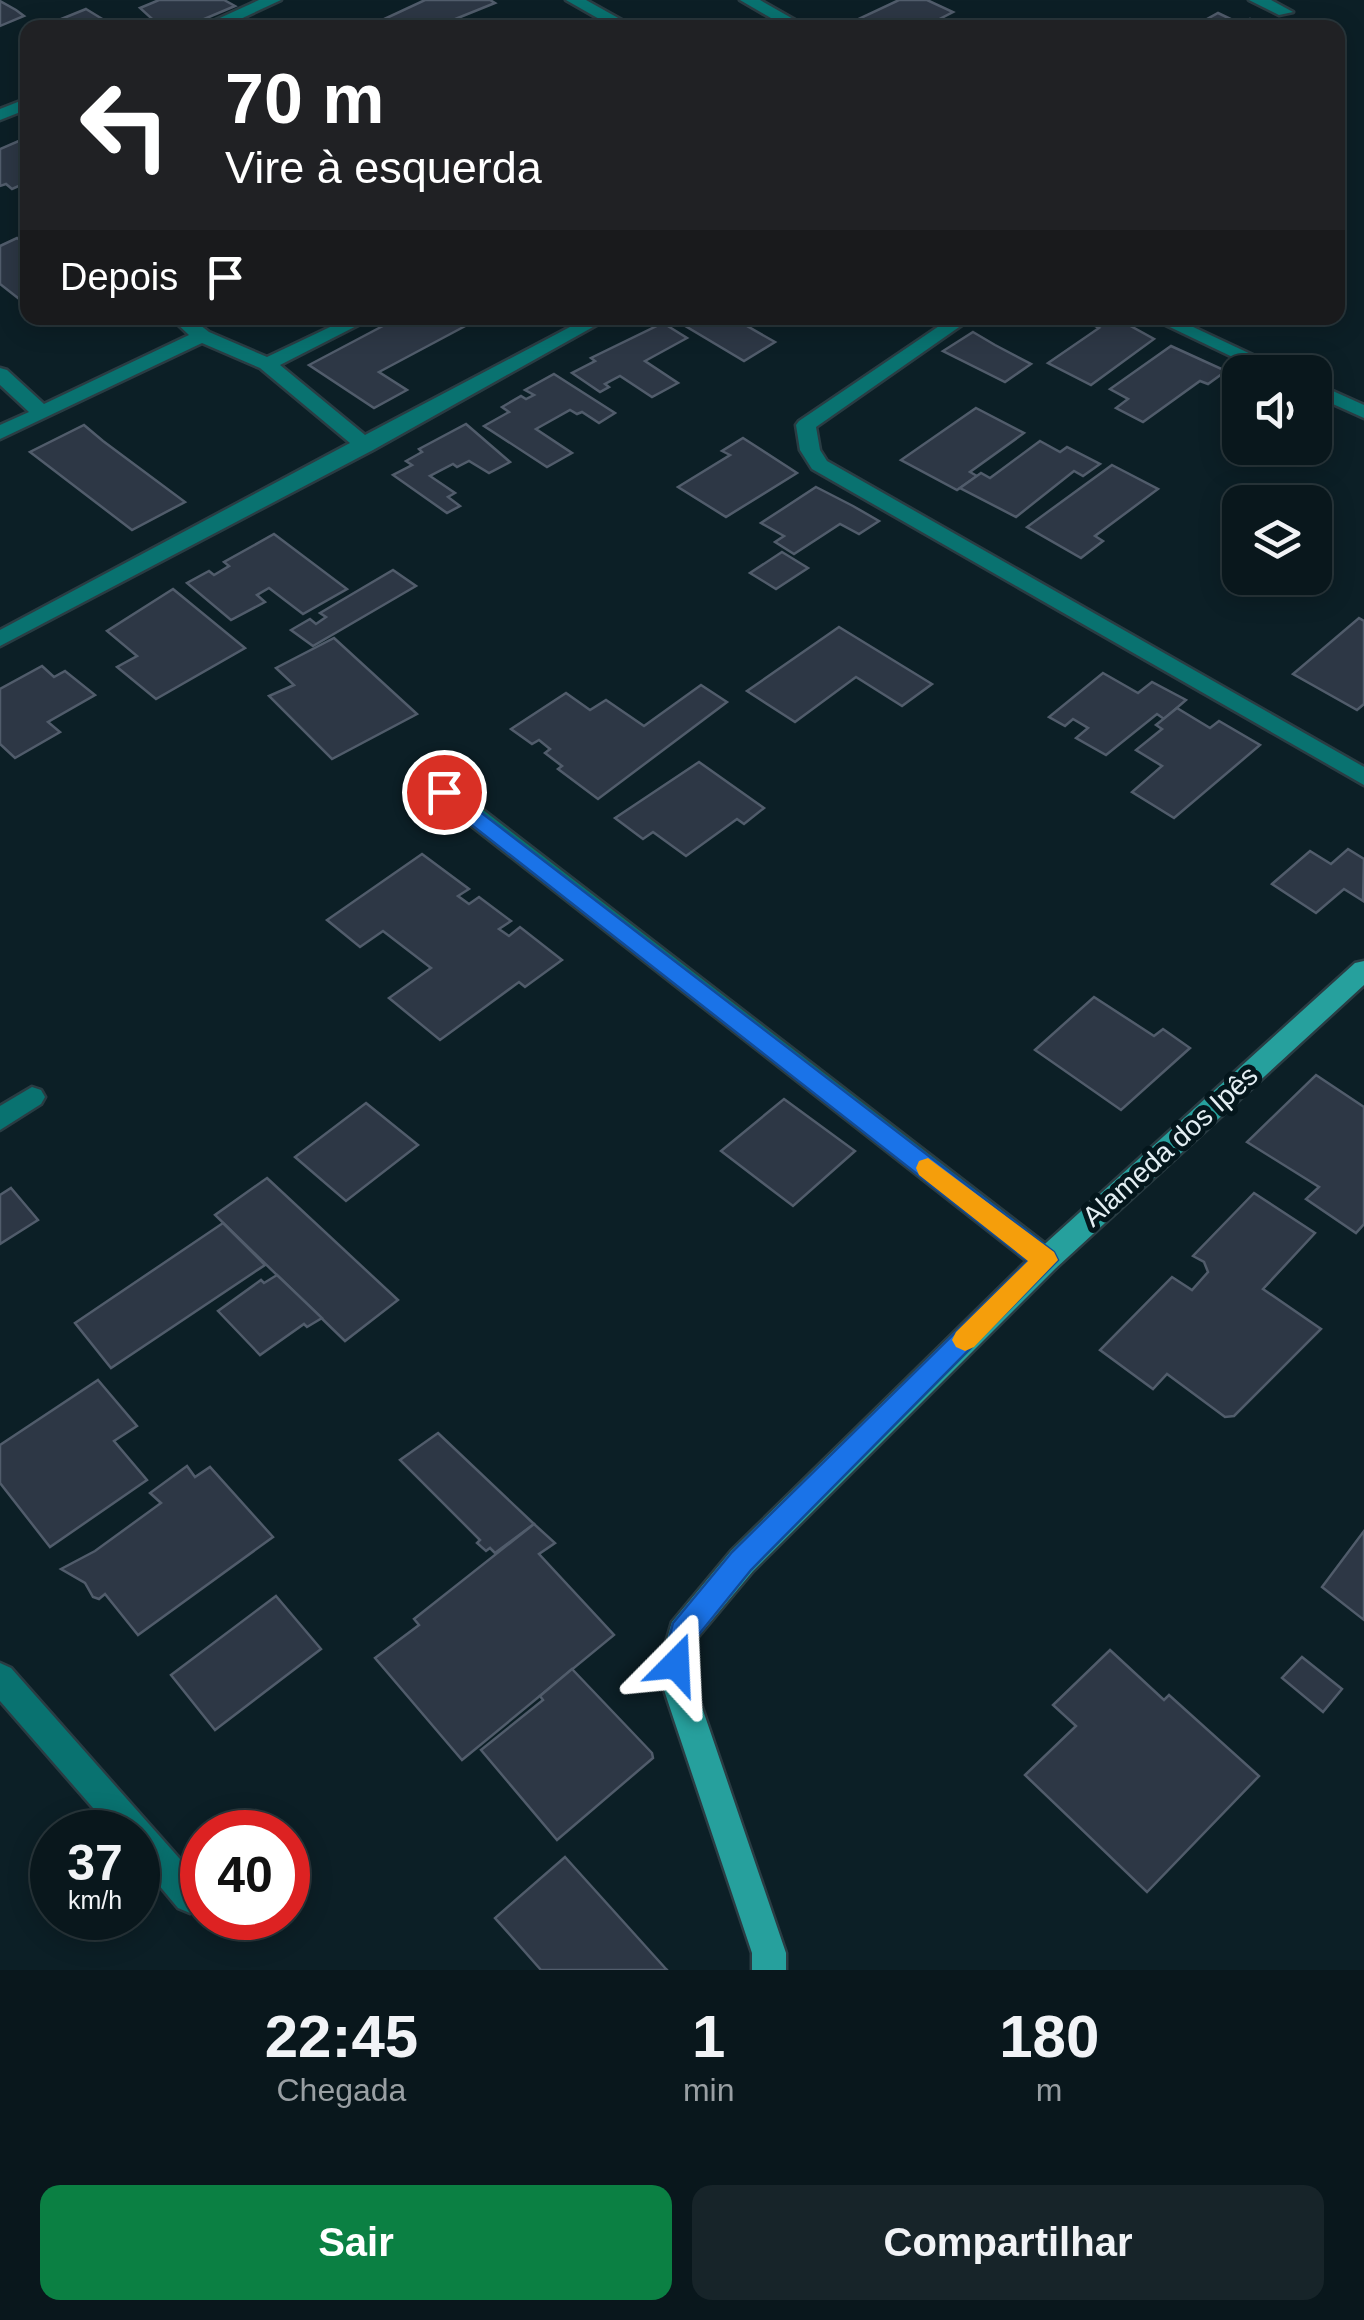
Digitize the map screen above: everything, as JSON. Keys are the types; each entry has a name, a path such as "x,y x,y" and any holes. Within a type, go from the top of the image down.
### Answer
{"street":[{"path":"225,20 273,0"},
{"path":"574,0 613,20"},
{"path":"748,0 786,20"},
{"path":"1257,0 1285,12"},
{"path":"189,325 202,336 266,364 366,446"},
{"path":"266,364 347,325"},
{"path":"0,639 587,325"},
{"path":"952,325 806,425 810,450 819,466 1364,777"},
{"path":"1175,325 1241,355"},
{"path":"0,433 202,336"},
{"path":"0,374 42,413"},
{"path":"1332,398 1364,412"},
{"path":"444,792 1046,1260"},
{"name":"Alameda dos Ipês","path":"774,1964 678,1684 676,1664 683,1632 742,1561 1046,1260 1364,970"},
{"path":"0,1120 32,1097"},
{"path":"0,1678 115,1810"},
{"path":"160,1862 180,1885"}],"building":[{"path":"159,0 224,0 235,6 202,20 153,20 140,8"},
{"path":"425,0 495,3 453,20 382,20"},
{"path":"899,0 927,0 953,12 938,20 856,20"},
{"path":"0,1 16,10 24,16 0,26"},
{"path":"86,9 104,20 59,20"},
{"path":"1218,13 1233,20 1205,20"},
{"path":"20,140 20,186 12,189 6,184 0,186 0,149"},
{"path":"20,240 18,298 0,284 0,246"},
{"path":"385,325 467,325 379,372 407,390 374,408 309,365"},
{"path":"659,325 666,325 687,338 645,361 678,383 652,397 620,376 605,384 609,387 600,392 572,373 595,361 591,358"},
{"path":"684,325 745,325 775,342 744,361"},
{"path":"1093,325 1129,325 1154,339 1091,385 1048,363 1099,328"},
{"path":"973,332 1031,364 1005,382 943,351"},
{"path":"1171,346 1222,369 1222,374 1208,384 1200,381 1143,422 1116,408 1128,399 1110,389"},
{"path":"554,374 615,413 599,423 582,412 570,410 536,429 572,453 547,467 484,426 509,412 502,407 521,396 526,399 534,395 525,390"},
{"path":"976,408 1024,433 970,472 977,476 957,490 901,460"},
{"path":"466,424 510,462 489,473 469,461 430,476 455,493 448,497 460,506 447,513 393,475 412,465 406,461 422,452 419,449"},
{"path":"84,425 185,502 132,530 30,452"},
{"path":"743,438 797,473 726,517 678,487 730,455 722,451"},
{"path":"1040,441 1060,452 1067,447 1100,464 1083,476 1074,471 1016,517 960,488 981,473 990,478"},
{"path":"1112,465 1158,489 1095,536 1103,541 1081,558 1027,527"},
{"path":"816,487 879,521 859,534 840,524 794,554 775,542 784,536 761,523"},
{"path":"274,534 347,589 303,614 269,588 257,595 265,602 231,620 187,583 209,571 214,575 229,566 224,562"},
{"path":"782,552 808,568 776,589 750,573"},
{"path":"393,570 416,586 313,646 291,630 310,619 316,624 326,617 320,613"},
{"path":"173,589 245,648 156,699 117,667 137,656 107,631"},
{"path":"1359,618 1364,621 1364,704 1357,710 1293,674"},
{"path":"839,627 932,684 902,706 856,677 795,722 747,691"},
{"path":"334,638 417,714 332,759 269,696 294,685 276,668"},
{"path":"42,666 54,677 65,671 95,695 48,722 60,732 15,758 0,744 0,689"},
{"path":"1103,673 1138,693 1152,682 1186,700 1164,719 1157,714 1106,755 1076,738 1088,728 1073,719 1065,726 1049,717"},
{"path":"701,685 727,702 598,799 558,769 562,766 545,753 550,749 539,740 532,744 511,729 566,693 590,710 606,700 644,726"},
{"path":"1177,708 1210,728 1219,721 1260,745 1174,818 1132,792 1162,766 1136,750 1162,729 1156,725"},
{"path":"699,762 764,808 744,824 737,819 686,856 653,832 643,839 615,818"},
{"path":"1348,849 1364,859 1363,901 1344,889 1316,913 1272,884 1310,851 1331,864"},
{"path":"422,854 469,889 458,896 469,904 479,897 511,921 499,929 509,936 520,927 562,960 525,987 519,982 440,1040 389,998 431,968 383,931 360,947 327,920"},
{"path":"1094,997 1154,1036 1163,1029 1190,1048 1121,1110 1035,1050"},
{"path":"1316,1075 1364,1107 1364,1224 1356,1233 1306,1199 1319,1187 1247,1142"},
{"path":"784,1099 855,1151 793,1206 721,1151"},
{"path":"366,1103 418,1145 346,1201 295,1157"},
{"path":"267,1178 398,1300 345,1341 215,1215"},
{"path":"11,1188 38,1220 0,1244 0,1195"},
{"path":"1254,1193 1315,1233 1263,1289 1321,1329 1234,1416 1225,1417 1167,1374 1153,1389 1100,1350 1172,1277 1192,1290 1208,1272 1204,1262 1193,1256"},
{"path":"223,1223 265,1265 111,1368 75,1323"},
{"path":"277,1275 322,1318 307,1327 304,1324 260,1355 218,1311 261,1280 264,1283"},
{"path":"98,1380 137,1426 114,1441 147,1480 50,1547 0,1483 0,1445"},
{"path":"438,1433 534,1524 495,1553 477,1543 480,1540 400,1460"},
{"path":"187,1466 195,1477 210,1467 273,1537 138,1635 105,1594 99,1599 93,1597 85,1583 61,1569 95,1551 161,1503 150,1493"},
{"path":"534,1524 555,1543 539,1554 614,1635 462,1760 375,1658 419,1625 414,1619"},
{"path":"1364,1531 1364,1620 1322,1587"},
{"path":"276,1596 321,1649 215,1730 171,1675"},
{"path":"1110,1650 1164,1700 1169,1695 1259,1776 1147,1892 1025,1775 1076,1726 1053,1705"},
{"path":"1302,1657 1342,1689 1323,1712 1282,1678"},
{"path":"572,1669 653,1758 557,1840 481,1750 543,1700 540,1696"},
{"path":"565,1857 667,1970 541,1970 495,1918"}],"slow traffic":[{"path":"928,1168 1046,1260 965,1340"}],"route":[{"path":"444,792 1046,1260 742,1561 683,1632 676,1664"}]}
